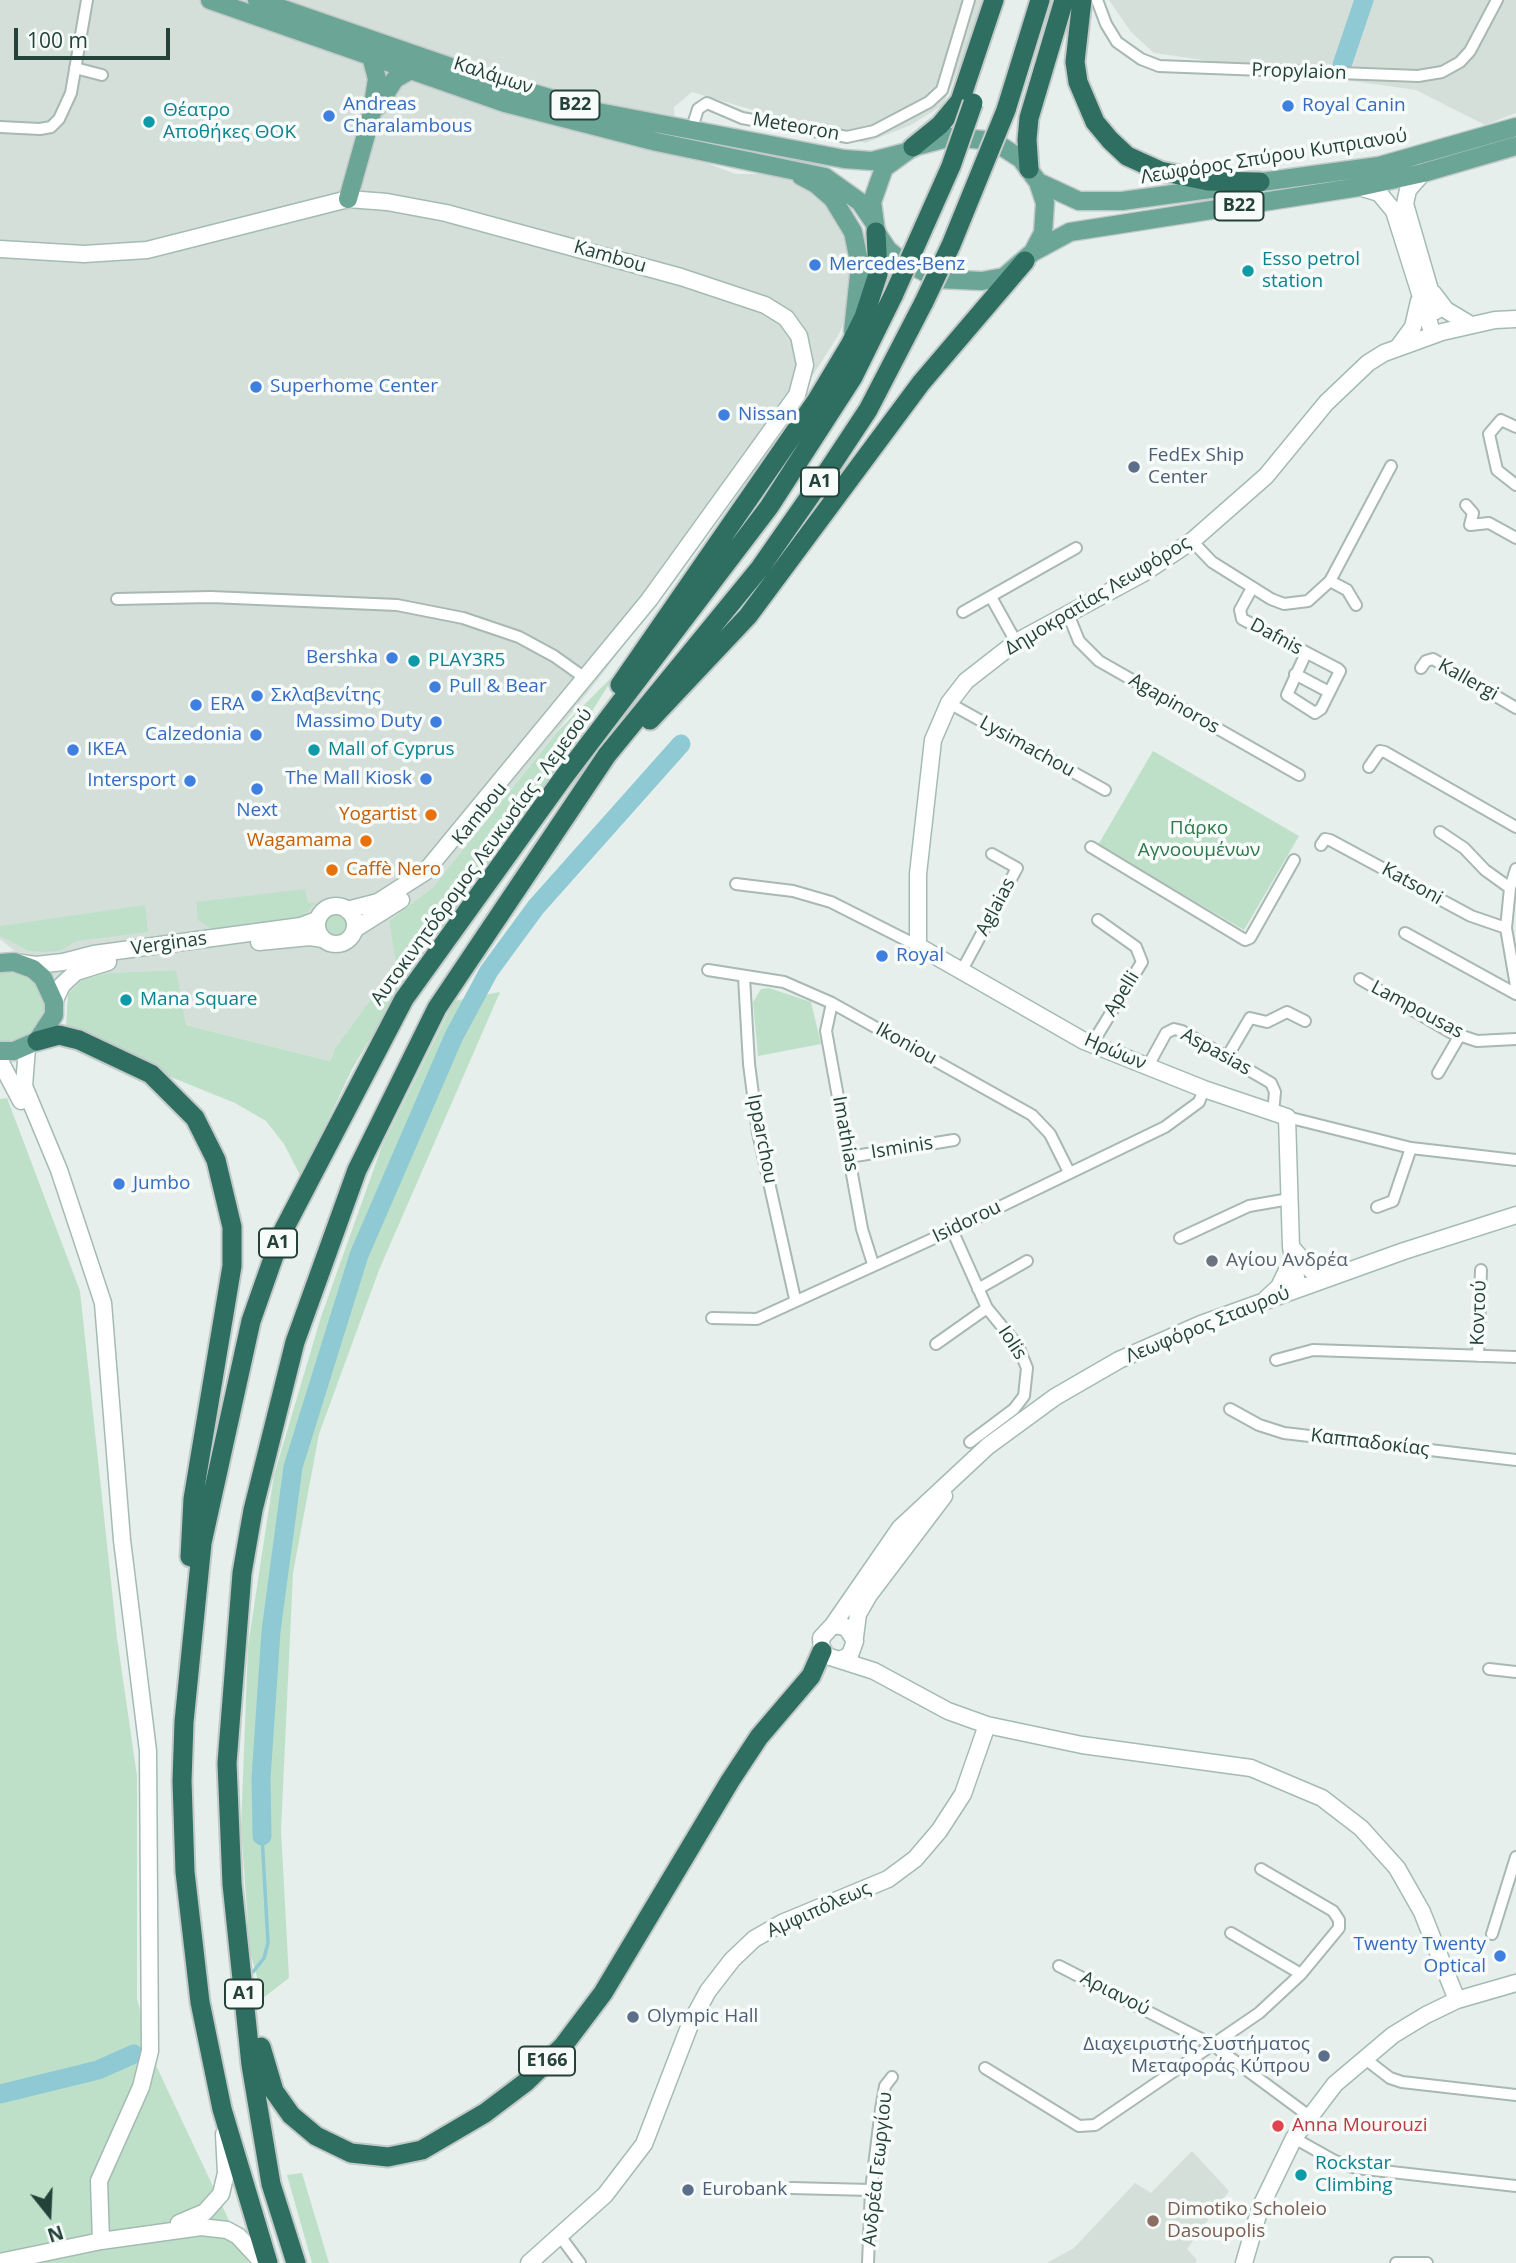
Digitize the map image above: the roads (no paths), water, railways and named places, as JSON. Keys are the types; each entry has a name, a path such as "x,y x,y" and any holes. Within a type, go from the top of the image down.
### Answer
{"highway":[{"path":"908,150 940,125 960,101 994,0"},
{"name":"Αυτοκινητόδρομος Λευκωσίας - Λεμεσού","path":"265,2263 222,2109 198,1989 185,1872 182,1781 195,1599 210,1497 251,1321 282,1234 404,999 563,778 769,507 853,377 894,294 951,166 1008,0"},
{"name":"A1","path":"296,2263 271,2184 258,2104 232,1884 227,1763 242,1573 253,1510 295,1342 357,1170 407,1065 472,952 631,723 695,650 783,535 868,410 951,245 1006,110 1040,0"},
{"path":"1034,175 1027,140 1029,118 1063,0"},
{"path":"1082,0 1075,62 1078,82 1095,122 1110,141 1127,156 1160,171 1208,181 1260,181"},
{"path":"563,778 608,703 817,400 850,345 864,317 878,274 875,228"},
{"path":"561,821 636,734 748,616 896,415 1029,256"},
{"path":"32,1044 59,1035 79,1040 151,1074 195,1118 219,1171 232,1227 232,1266 189,1536 195,1599"},
{"name":"E166","path":"232,1884 266,2071 283,2105 316,2136 351,2153 388,2157 422,2150 485,2113 526,2082 563,2046 603,1993 730,1781 760,1737 831,1655"},
{"path":"258,2104 309,2263"}],"main road":[{"name":"Καλάμων","path":"210,0 506,103 657,142 825,177 839,183 860,202 875,228"},
{"name":"Καλάμων","path":"257,0 494,82 598,112 844,159 872,161 908,150"},
{"path":"348,199 372,117 377,79 371,56"},
{"path":"372,117 389,86 411,70"},
{"name":"Λεωφόρος Σπύρου Κυπριανού","path":"1034,175 1068,198 1090,202 1379,166 1516,127"},
{"name":"B22","path":"908,150 951,137 983,140 1014,153 1034,175"},
{"name":"Λεωφόρος Σπύρου Κυπριανού","path":"1029,256 1070,232 1083,229 1359,187 1423,173 1516,146"},
{"path":"875,228 872,202 878,178 890,161 908,150"},
{"path":"779,166 826,192 842,210 853,232 860,267 850,345"},
{"path":"1423,173 1408,190 1405,204 1424,290 1437,334"},
{"path":"1029,256 1043,233 1046,213 1034,175"},
{"path":"1359,187 1379,193 1390,203 1424,290 1446,310 1471,325"},
{"name":"Kambou","path":"0,249 84,254 147,250 348,199 387,202 446,213 681,277 765,305 786,318 799,336 805,365 797,395 649,600 425,872 378,902 347,909"},
{"name":"B22","path":"875,228 888,250 939,279 982,281 1004,277 1029,256"},
{"path":"1398,347 1413,327 1424,290"},
{"name":"Δημοκρατίας Λεωφόρος","path":"918,946 918,874 933,740 950,703 966,681 1016,642 1142,574 1192,541 1266,476 1326,403 1360,368 1398,347 1437,334 1471,325 1516,319"},
{"name":"Kambou","path":"355,929 416,889 436,868 576,695 585,678"},
{"path":"331,906 347,909 352,915 355,929 346,942 330,944 318,934 317,919 331,906"},
{"name":"Verginas","path":"9,960 63,962 94,954 301,926 317,919"},
{"name":"Verginas","path":"54,1002 62,985 76,972 95,964 292,938 323,939"},
{"name":"Ηρώων","path":"918,946 1091,1044 1280,1115"},
{"path":"9,960 43,978 54,1002 54,1016 32,1044 24,1086 59,1170 103,1303 122,1540 148,1751 150,2051 141,2087 103,2169 99,2207 101,2241"},
{"path":"0,1051 32,1044"},
{"path":"0,1061 18,1094 56,1185 88,1281 95,1319 115,1540 129,1643 138,1672"},
{"path":"1280,1115 1292,1253 1298,1289"},
{"name":"Λεωφόρος Σταυρού","path":"833,1625 900,1528 988,1446 1055,1397 1119,1360 1264,1301 1516,1215"},
{"path":"1292,1253 1311,1270 1336,1275"},
{"path":"1264,1301 1279,1287 1292,1253"},
{"name":"Λεωφόρος Σταυρού","path":"855,1639 858,1614 869,1595 964,1469"},
{"path":"889,1678 846,1627 833,1625 823,1632 831,1655 889,1678 948,1711 987,1725 1082,1745 1251,1768 1274,1775 1322,1798 1362,1828 1397,1868 1422,1912 1457,2000"},
{"path":"831,1655 850,1655 855,1639"},
{"name":"Αμφιπόλεως","path":"530,2263 605,2194 644,2144 691,2022 708,1991 732,1960 754,1939 782,1923 888,1880 915,1859 963,1794 987,1725"},
{"path":"1244,2263 1260,2208 1294,2138 1335,2084 1364,2057 1426,2015 1457,2000 1516,1983"},
{"path":"157,2231 205,2212 221,2194 226,2173 222,2109"},
{"path":"99,2207 113,2232 127,2237"},
{"path":"0,2262 157,2231 201,2227 227,2230 251,2247 265,2263"}],"street":[{"path":"0,127 51,127 59,119 71,93 87,0"},
{"name":"Meteoron","path":"691,131 698,109 707,103 742,118 847,137 874,131 929,102 942,90 969,0"},
{"name":"Propylaion","path":"1097,0 1116,42 1141,60 1159,66 1418,76 1442,72 1460,62 1497,0"},
{"path":"75,68 102,75"},
{"path":"1516,427 1501,420 1489,434 1497,470 1516,485"},
{"path":"1192,541 1204,556 1252,588 1284,604 1296,604 1318,594 1330,581 1391,466"},
{"path":"1466,505 1473,513 1470,525 1489,523 1516,538"},
{"path":"963,612 1076,548"},
{"path":"1330,581 1347,590 1356,605"},
{"name":"Dafnis","path":"1252,588 1240,611 1242,619 1340,671 1329,692"},
{"path":"117,598 211,597 397,605 463,618 519,637 554,656 585,678"},
{"path":"991,597 1016,642"},
{"name":"Agapinoros","path":"1068,614 1079,641 1099,661 1299,775"},
{"path":"1295,674 1329,692 1321,709 1315,713 1287,695 1295,674 1306,653"},
{"name":"Kallergi","path":"1421,668 1426,661 1433,659 1516,708"},
{"name":"Lysimachou","path":"950,703 1105,790"},
{"path":"1369,767 1380,751 1385,752 1516,827"},
{"path":"1440,832 1464,848 1485,870 1510,888"},
{"name":"Katsoni","path":"1321,845 1325,839 1331,839 1471,916 1506,928"},
{"path":"1091,847 1245,940 1250,938 1294,860"},
{"name":"Aglaias","path":"961,972 1017,868 992,854"},
{"path":"1516,869 1510,888 1506,928 1516,986"},
{"name":"Ηρώων","path":"737,884 793,891 831,902 918,946"},
{"name":"Apelli","path":"1091,1044 1142,962 1136,947 1098,920"},
{"path":"1405,933 1516,994"},
{"name":"Ikoniou","path":"708,970 784,982 832,1003 1032,1115 1050,1134 1069,1172"},
{"name":"Ipparchou","path":"744,977 748,1064 758,1133 795,1299"},
{"name":"Lampousas","path":"1360,979 1460,1035 1477,1041 1516,1039"},
{"name":"Imathias","path":"832,1003 826,1031 862,1229 873,1264"},
{"path":"1227,1057 1250,1018 1267,1022 1287,1012 1305,1021"},
{"name":"Aspasias","path":"1148,1066 1166,1033 1174,1029 1271,1083 1280,1115"},
{"path":"1438,1073 1460,1035"},
{"name":"Isidorou","path":"712,1318 757,1319 795,1299 952,1230 1183,1117 1199,1102 1205,1089"},
{"name":"Ηρώων","path":"1280,1115 1411,1148 1516,1160"},
{"name":"Isminis","path":"849,1157 954,1139"},
{"path":"1377,1207 1393,1201 1411,1148"},
{"path":"1180,1238 1249,1206 1289,1199"},
{"name":"Iolis","path":"952,1230 987,1308 1018,1346 1027,1368 1028,1382 1024,1396 1014,1409 970,1442"},
{"path":"978,1289 1027,1261"},
{"name":"Κοντού","path":"1478,1356 1481,1270"},
{"path":"936,1344 987,1308"},
{"path":"1276,1360 1313,1350 1516,1357"},
{"name":"Καππαδοκίας","path":"1230,1409 1259,1425 1284,1433 1516,1460"},
{"path":"1489,1669 1516,1672"},
{"path":"1492,1934 1516,1857"},
{"path":"985,2068 1079,2126 1095,2125 1213,2045 1282,1994 1339,1928 1339,1920 1333,1911 1261,1869"},
{"path":"1231,1933 1301,1974"},
{"name":"Αριανού","path":"1059,1966 1213,2045 1309,2116"},
{"path":"1364,2057 1379,2071 1402,2082 1516,2095"},
{"name":"Ανδρέα Γεωργίου","path":"868,2263 871,2190 885,2086 892,2077"},
{"path":"1294,2138 1346,2166 1516,2186"},
{"path":"791,2188 871,2190"},
{"path":"560,2236 580,2263"},
{"path":"1396,2263 1427,2263"}],"waterway":[{"path":"1342,65 1364,0"},
{"path":"262,1836 261,1778 271,1631 293,1467 359,1255 454,1036 489,971 536,907 681,744"},
{"path":"253,1972 264,1958 268,1943 262,1836"},
{"path":"0,2094 98,2070 134,2054"}],"place":[{"name":"Royal Canin","path":"1288,106"},
{"name":"Andreas Charalambous","path":"329,116"},
{"name":"Θέατρο Αποθήκες ΘΟΚ","path":"149,122"},
{"name":"Mercedes-Benz","path":"815,265"},
{"name":"Esso petrol station","path":"1248,271"},
{"name":"Superhome Center","path":"256,387"},
{"name":"Nissan","path":"724,415"},
{"name":"FedEx Ship Center","path":"1134,467"},
{"name":"Bershka","path":"392,658"},
{"name":"PLAY3R5","path":"414,661"},
{"name":"Pull & Bear","path":"435,687"},
{"name":"Σκλαβενίτης","path":"257,696"},
{"name":"ERA","path":"196,705"},
{"name":"Massimo Duty","path":"436,722"},
{"name":"Calzedonia","path":"256,735"},
{"name":"IKEA","path":"73,750"},
{"name":"Mall of Cyprus","path":"314,750"},
{"name":"The Mall Kiosk","path":"426,779"},
{"name":"Intersport","path":"190,781"},
{"name":"Next","path":"257,789"},
{"name":"Yogartist","path":"431,815"},
{"name":"Wagamama","path":"366,841"},
{"name":"Caffè Nero","path":"332,870"},
{"name":"Royal","path":"882,956"},
{"name":"Mana Square","path":"126,1000"},
{"name":"Jumbo","path":"119,1184"},
{"name":"Αγίου Ανδρέα","path":"1212,1261"},
{"name":"Twenty Twenty Optical","path":"1500,1956"},
{"name":"Olympic Hall","path":"633,2017"},
{"name":"Διαχειριστής Συστήματος Μεταφοράς Κύπρου","path":"1324,2056"},
{"name":"Anna Mourouzi","path":"1278,2126"},
{"name":"Rockstar Climbing","path":"1301,2175"},
{"name":"Eurobank","path":"688,2190"},
{"name":"Dimotiko Scholeio Dasoupolis","path":"1153,2221"}],"park label":[{"name":"Πάρκο Αγνοουμένων","path":"1199,840"}]}
